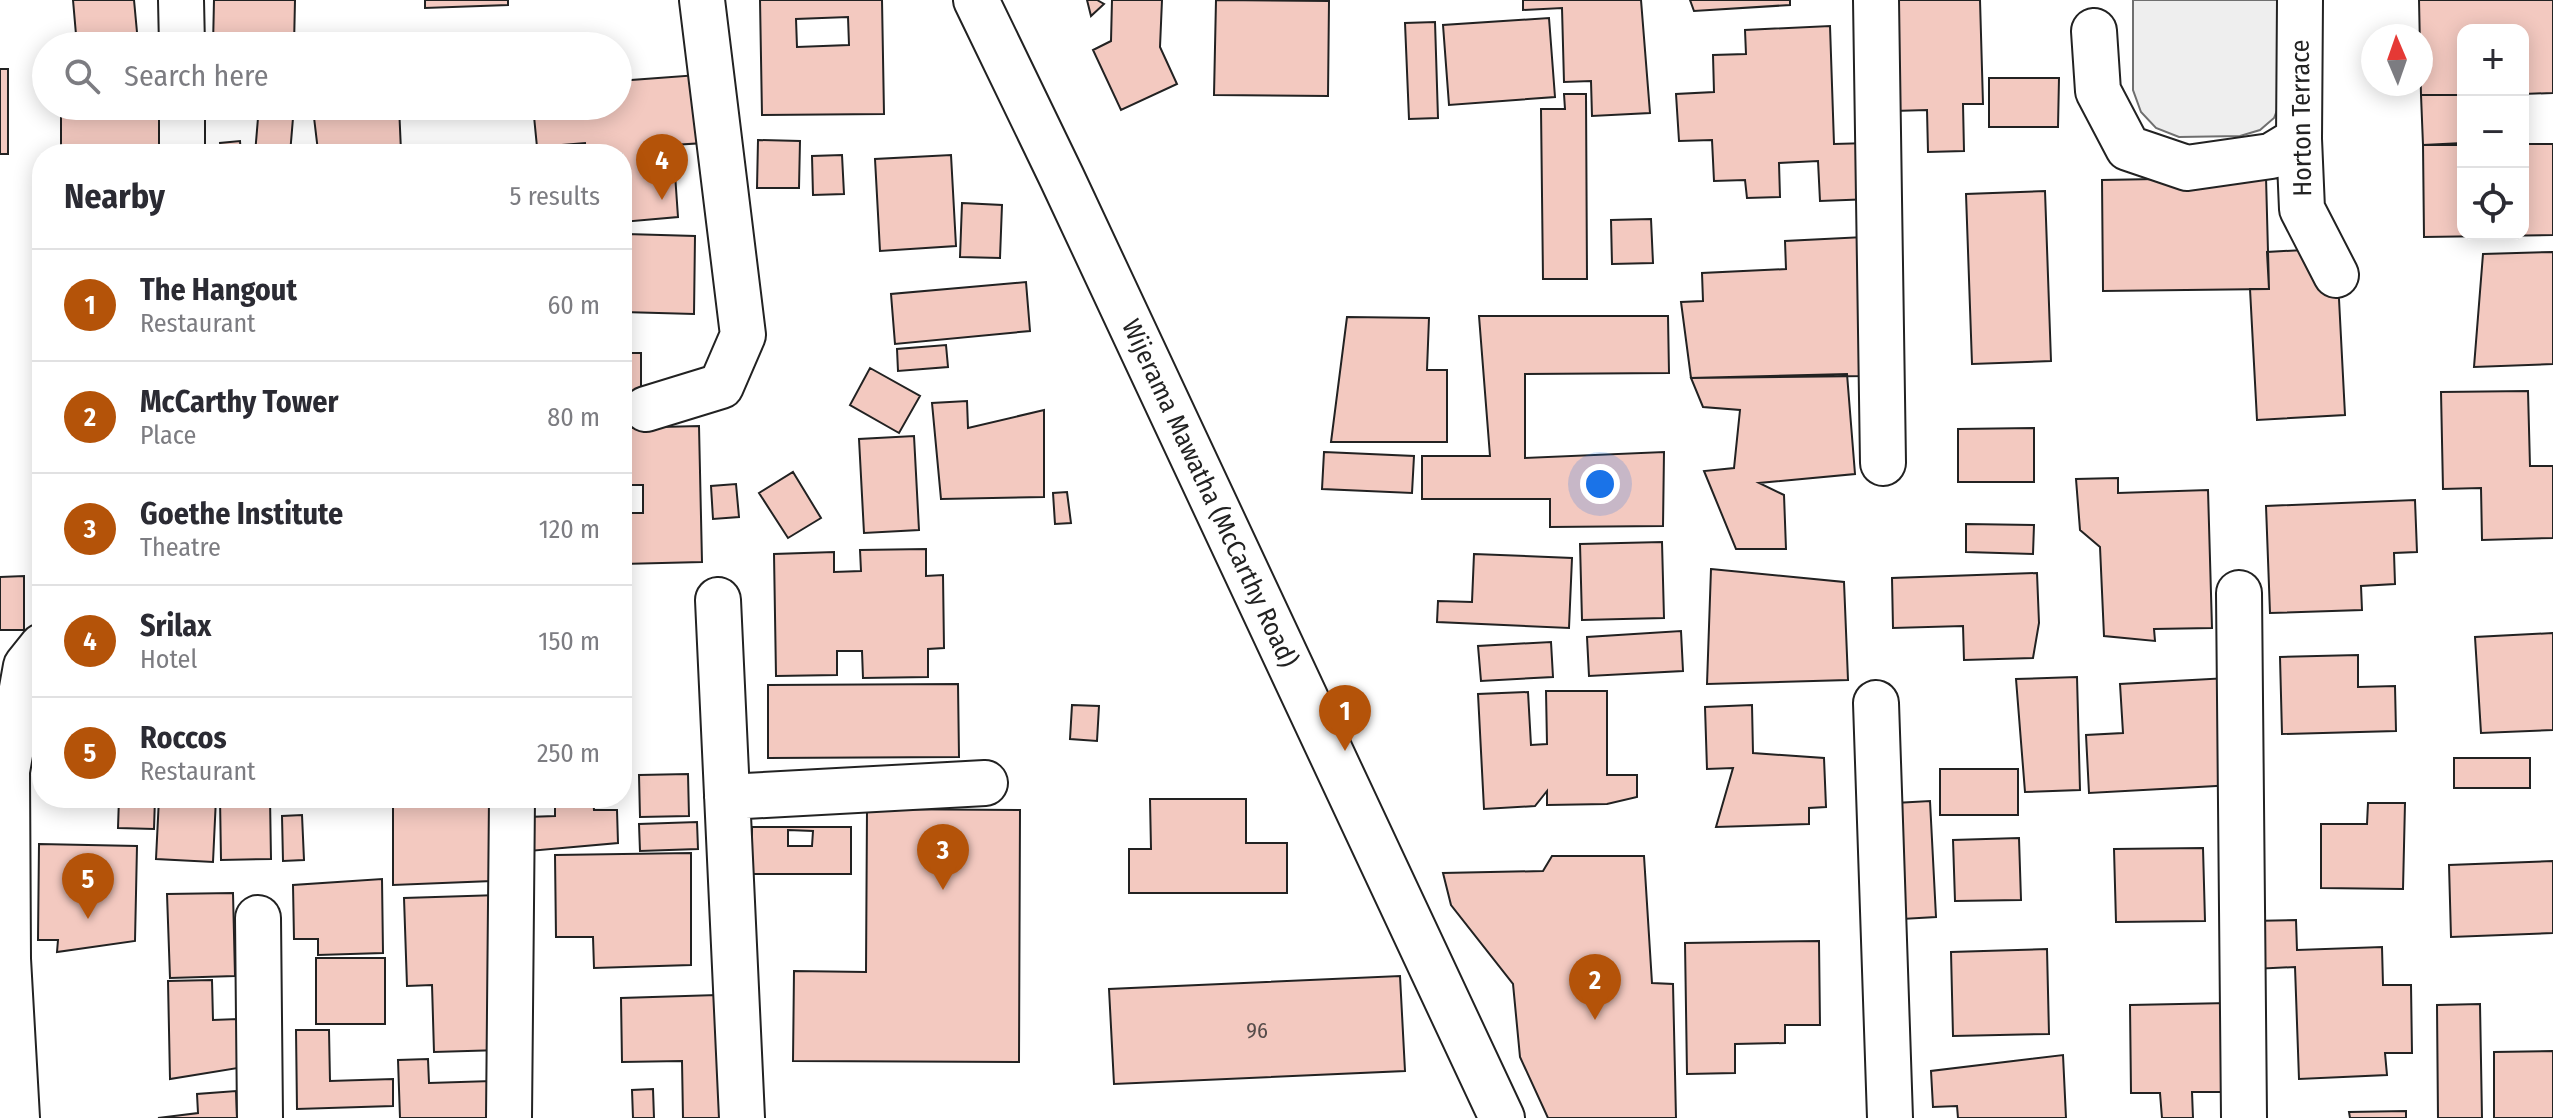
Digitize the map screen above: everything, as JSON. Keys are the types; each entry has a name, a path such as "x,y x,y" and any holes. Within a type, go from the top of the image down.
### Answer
{"street":[{"path":"181,0 182,32"},
{"path":"646,409 721,386 743,335 702,0"},
{"name":"Wijerama Mawatha (McCarthy Road)","path":"976,0 1502,1118"},
{"path":"1876,0 1883,463"},
{"name":"Horton Terrace","path":"2300,0 2302,209 2336,275"},
{"path":"2094,31 2098,91 2128,148 2187,168 2271,156 2299,139"},
{"path":"182,120 182,144"},
{"path":"2239,593 2244,1118"},
{"path":"718,600 742,1118"},
{"path":"17,1118 8,959 7,771 26,666 32,658"},
{"path":"1876,703 1890,1118"},
{"path":"727,797 985,783"},
{"path":"509,1118 512,808"},
{"path":"258,918 260,1118"}],"shaded area":[{"path":"2133,0 2281,0 2281,100 2274,118 2260,130 2240,136 2179,137 2156,128 2141,112 2133,90"}],"building":[{"path":"73,0 134,0 137,32 76,32"},
{"path":"214,0 295,0 294,32 213,32"},
{"path":"425,0 508,0 508,5 425,8"},
{"path":"760,0 882,0 884,114 762,115","holes":["848,17 849,45 797,47 796,19"]},
{"path":"1087,0 1097,0 1104,4 1091,16"},
{"path":"1112,0 1162,0 1160,47 1177,84 1121,110 1093,50 1111,41"},
{"path":"1216,0 1329,1 1328,96 1214,95"},
{"path":"1523,0 1641,0 1650,113 1592,116 1591,81 1564,82 1562,8 1523,10"},
{"path":"1690,0 1790,0 1790,5 1694,11"},
{"path":"1890,0 1980,0 1983,104 1963,104 1964,151 1928,152 1927,110 1894,111"},
{"path":"2419,0 2553,0 2553,93 2529,94 2529,24 2457,24 2457,95 2433,95 2433,24 2420,24"},
{"path":"1549,18 1555,97 1449,105 1443,25"},
{"path":"1435,22 1438,118 1409,119 1405,23"},
{"path":"1830,26 1834,144 1869,143 1872,199 1820,201 1818,161 1779,163 1780,197 1747,198 1745,180 1714,181 1712,140 1679,141 1676,94 1714,92 1713,55 1746,54 1745,30"},
{"path":"0,69 8,69 8,154 0,154"},
{"path":"698,75 704,143 673,145 678,217 632,221 632,144 537,144 534,120 632,120 632,80"},
{"path":"1989,78 2059,78 2058,127 1989,127"},
{"path":"1564,94 1586,94 1587,279 1543,279 1541,109 1565,109"},
{"path":"2457,95 2457,143 2423,145 2421,96"},
{"path":"61,120 160,120 160,144 61,144"},
{"path":"258,120 293,120 291,144 256,144"},
{"path":"314,120 400,120 401,144 317,144"},
{"path":"758,140 800,141 799,188 757,188"},
{"path":"240,141 240,144 220,144"},
{"path":"2529,144 2553,144 2553,235 2529,235"},
{"path":"2423,145 2457,145 2457,236 2424,237"},
{"path":"842,155 844,194 813,195 812,156"},
{"path":"951,155 956,246 880,251 875,159"},
{"path":"2266,177 2269,289 2103,291 2102,180"},
{"path":"2045,191 2051,361 1972,364 1966,194"},
{"path":"962,203 1002,205 1000,258 960,257"},
{"path":"1651,219 1653,263 1612,264 1611,220"},
{"path":"632,234 695,236 694,314 632,312"},
{"path":"1864,237 1867,376 1691,378 1681,302 1703,301 1702,273 1786,269 1785,241"},
{"path":"2304,250 2339,299 2345,415 2257,420 2250,289 2269,289 2267,252"},
{"path":"2553,252 2553,364 2474,367 2483,254"},
{"path":"1026,282 1030,331 895,344 891,294"},
{"path":"1479,316 1668,316 1669,373 1525,374 1525,458 1664,452 1663,526 1550,527 1550,499 1422,499 1422,456 1490,456"},
{"path":"1347,317 1429,318 1427,370 1447,370 1447,442 1331,442"},
{"path":"946,345 948,367 898,371 897,349"},
{"path":"632,353 641,353 641,400 632,400"},
{"path":"870,368 920,396 899,433 850,405"},
{"path":"1847,374 1855,474 1759,483 1784,495 1786,549 1736,549 1704,471 1734,468 1740,410 1703,407 1691,378"},
{"path":"2528,391 2530,466 2553,466 2553,538 2482,540 2481,488 2443,489 2441,392"},
{"path":"967,401 968,428 1044,410 1044,497 941,499 932,403"},
{"path":"699,426 702,562 632,564 632,513 643,513 643,485 632,485 632,428"},
{"path":"2034,428 2034,482 1958,482 1958,429"},
{"path":"914,436 919,530 864,533 859,439"},
{"path":"1324,452 1414,456 1412,493 1322,489"},
{"path":"793,472 821,518 788,538 759,493"},
{"path":"2118,478 2118,493 2208,490 2212,628 2154,629 2155,641 2104,636 2100,547 2080,530 2076,479"},
{"path":"736,484 739,517 713,519 711,486"},
{"path":"1067,492 1071,523 1055,524 1053,493"},
{"path":"2415,500 2417,552 2394,553 2395,584 2361,586 2362,610 2270,613 2266,506"},
{"path":"1966,524 2034,525 2033,554 1966,552"},
{"path":"1662,542 1664,618 1582,620 1580,544"},
{"path":"926,549 926,576 943,575 944,648 928,649 928,677 863,678 862,651 837,651 837,675 776,676 774,554 834,552 834,572 861,571 860,550"},
{"path":"1474,554 1572,558 1569,628 1437,622 1438,601 1472,602"},
{"path":"1711,569 1844,582 1848,680 1707,684"},
{"path":"2037,573 2039,623 2033,658 1964,660 1963,626 1893,628 1892,578"},
{"path":"24,576 24,630 0,630 0,577"},
{"path":"1681,631 1683,671 1589,676 1587,637"},
{"path":"2553,633 2553,730 2481,733 2475,637"},
{"path":"1551,642 1553,677 1481,681 1478,646"},
{"path":"2358,655 2358,687 2395,686 2396,731 2282,734 2280,657"},
{"path":"2077,677 2080,790 2025,792 2016,679"},
{"path":"2228,678 2234,785 2089,793 2086,735 2123,733 2120,684"},
{"path":"958,684 959,757 768,758 768,685"},
{"path":"1546,691 1607,691 1607,775 1637,775 1637,797 1607,804 1547,805 1547,791 1535,806 1484,809 1478,694 1528,692 1531,745 1547,744"},
{"path":"1072,705 1099,706 1097,741 1070,739"},
{"path":"1752,705 1753,753 1824,758 1826,807 1809,808 1809,824 1716,827 1733,768 1707,769 1705,707"},
{"path":"2454,758 2530,758 2530,788 2454,788"},
{"path":"1940,769 2018,769 2018,815 1940,815"},
{"path":"688,774 689,816 640,817 639,775"},
{"path":"1150,799 1246,799 1246,843 1287,843 1287,893 1129,893 1129,849 1151,849"},
{"path":"1930,801 1936,917 1902,919 1895,803"},
{"path":"2368,803 2405,803 2403,889 2321,888 2321,824 2367,824"},
{"path":"119,808 155,808 154,829 118,828"},
{"path":"159,808 216,808 213,862 156,859"},
{"path":"220,808 270,808 271,859 221,860"},
{"path":"393,808 492,808 492,881 393,885"},
{"path":"555,808 617,810 618,843 529,851 527,817 555,816"},
{"path":"867,809 1020,810 1019,1062 793,1061 794,971 866,972"},
{"path":"302,815 304,860 283,861 282,816"},
{"path":"697,822 698,849 640,851 639,824"},
{"path":"752,827 851,827 851,874 752,874","holes":["788,830 813,831 812,846 788,846"]},
{"path":"2019,838 2021,900 1955,901 1953,840"},
{"path":"39,844 137,846 135,941 57,952 58,940 38,940"},
{"path":"2203,848 2205,921 2116,922 2114,849"},
{"path":"691,853 691,965 594,968 593,937 556,937 555,855"},
{"path":"1552,856 1644,856 1652,983 1673,984 1676,1118 1548,1118 1520,1057 1513,984 1451,905 1443,873 1543,871"},
{"path":"2553,861 2553,933 2451,937 2449,865"},
{"path":"382,879 383,953 318,955 318,939 294,939 293,885"},
{"path":"233,893 235,976 170,978 167,894"},
{"path":"499,895 501,1050 434,1052 432,985 407,986 404,898"},
{"path":"2296,920 2297,950 2382,947 2383,985 2411,985 2412,1053 2385,1053 2387,1075 2299,1079 2295,967 2253,969 2251,921"},
{"path":"1819,941 1820,1025 1785,1025 1785,1043 1735,1044 1735,1073 1687,1074 1685,943"},
{"path":"2047,949 2049,1034 1953,1036 1951,952"},
{"path":"316,958 385,958 385,1024 316,1024"},
{"path":"1400,976 1405,1071 1114,1084 1109,989"},
{"path":"212,980 213,1020 238,1019 238,1068 170,1079 168,981"},
{"path":"717,995 725,1118 683,1118 682,1061 622,1062 621,998"},
{"path":"2229,1003 2231,1092 2192,1092 2193,1118 2162,1118 2160,1093 2131,1093 2130,1005"},
{"path":"2480,1004 2482,1118 2438,1118 2437,1005"},
{"path":"296,1030 329,1030 330,1081 393,1079 393,1106 297,1109"},
{"path":"2553,1051 2553,1118 2494,1118 2494,1052"},
{"path":"2063,1055 2066,1118 1958,1118 1957,1106 1933,1107 1931,1071"},
{"path":"428,1059 429,1083 492,1081 493,1118 400,1118 398,1060"},
{"path":"653,1089 654,1118 633,1118 632,1090"},
{"path":"236,1091 237,1118 158,1118 198,1113 197,1094"},
{"path":"2406,1111 2406,1118 2350,1118 2349,1112"}],"place":[{"name":"Srilax","path":"662,200"},
{"name":"The Hangout","path":"1345,751"},
{"name":"Goethe Institute","path":"943,890"},
{"name":"Roccos","path":"88,919"},
{"name":"McCarthy Tower","path":"1595,1020"}]}
